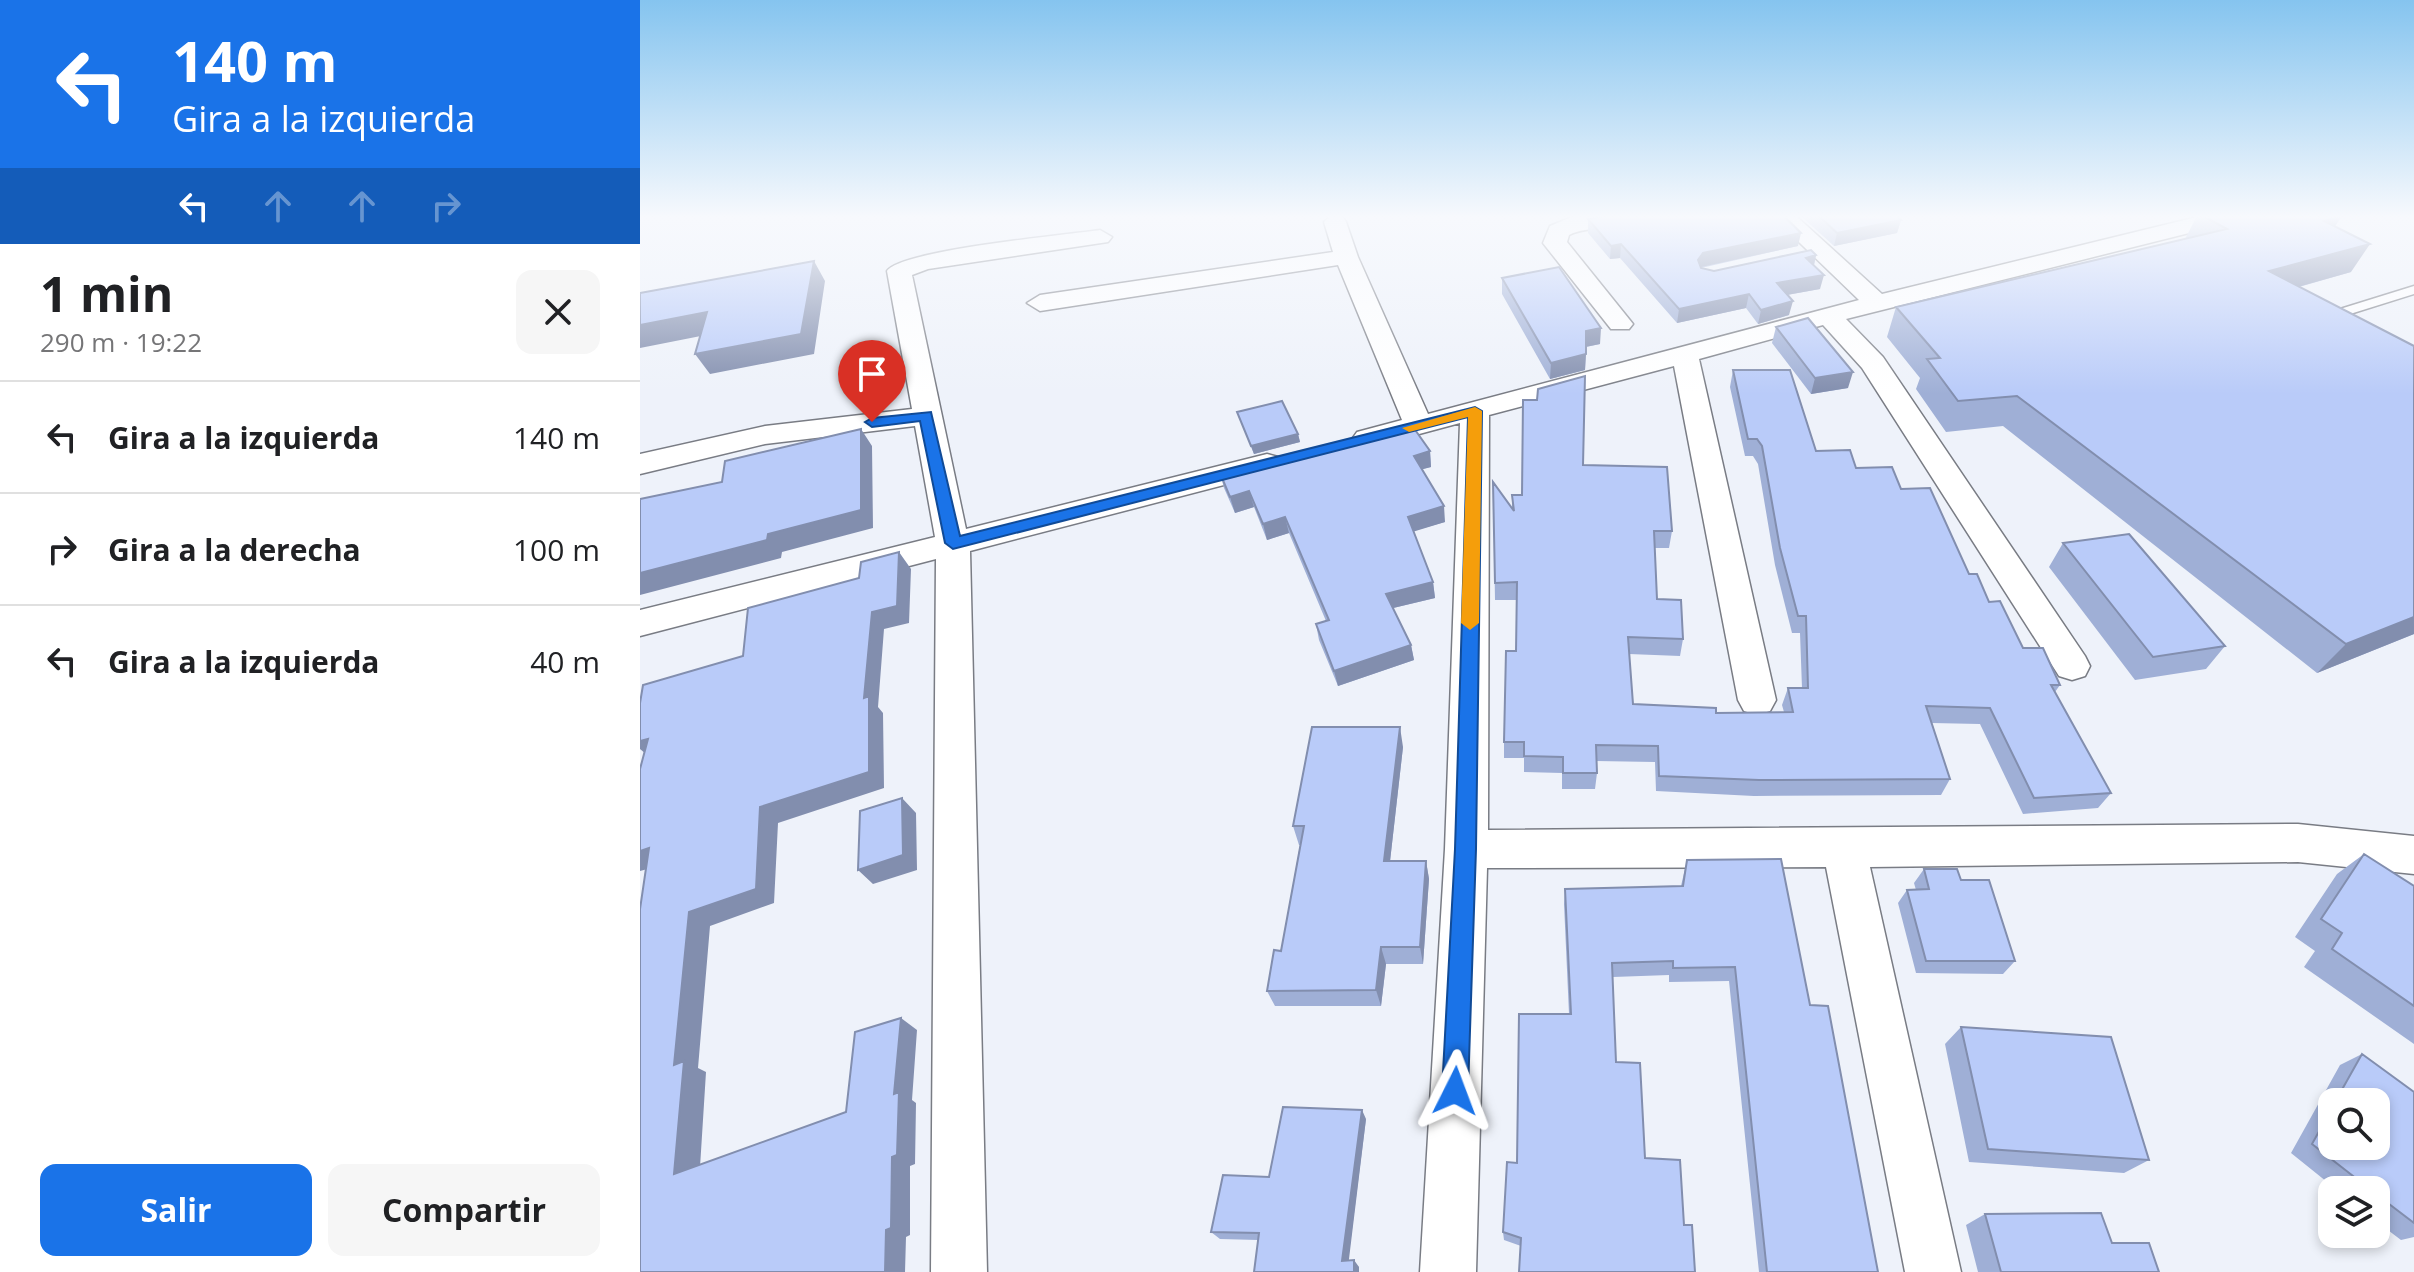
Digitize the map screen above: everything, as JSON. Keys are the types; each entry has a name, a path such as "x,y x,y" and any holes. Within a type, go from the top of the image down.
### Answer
{"street":[{"path":"900,275 953,543 959,1272"},
{"path":"1040,303 1224,275"},
{"path":"1354,275 1419,425"},
{"path":"1581,275 1620,324"},
{"path":"1847,275 1877,303"},
{"path":"1344,444 1989,275"},
{"path":"1828,316 1873,363 2072,666"},
{"path":"1685,355 1757,700"},
{"path":"1448,1272 1466,849 1475,411"},
{"path":"640,464 765,435 926,416"},
{"path":"640,625 1299,456"},
{"path":"1466,849 2298,843 2414,855"},
{"path":"1844,848 1933,1272"}],"lane":[{"path":"2358,336 2341,321 2345,312 2413,291"}],"building":[{"path":"736,275 811,275 801,334 695,354 707,312 640,325 640,293"},
{"path":"1565,275 1601,328 1586,331 1586,354 1551,363 1502,278"},
{"path":"1649,275 1822,275 1777,283 1793,301 1761,310 1749,294 1679,309"},
{"path":"2030,275 2277,275 2414,346 2414,617 2346,644 2017,396 1958,401 1927,359 1940,358 1896,307"},
{"path":"1808,318 1853,372 1815,378 1776,327"},
{"path":"1733,370 1790,370 1816,451 1850,450 1856,468 1892,467 1901,489 1930,488 1969,574 1977,574 1989,602 2000,601 2023,648 2043,648 2060,685 2051,685 2111,793 2034,798 1990,708 1926,706 1950,779 1759,780 1659,776 1658,746 1596,745 1597,773 1563,773 1563,757 1524,756 1524,742 1504,742 1506,651 1516,651 1517,582 1495,583 1493,482 1514,511 1512,495 1522,495 1523,400 1537,400 1538,389 1585,376 1583,465 1667,467 1672,531 1654,531 1657,599 1681,600 1683,639 1628,637 1633,704 1716,708 1716,713 1793,712 1788,688 1808,688 1806,616 1798,616 1780,548 1762,446 1757,439 1748,439"},
{"path":"1282,401 1298,434 1251,446 1237,412"},
{"path":"1411,424 1430,451 1414,456 1444,506 1408,517 1433,582 1386,594 1411,645 1334,671 1316,624 1329,620 1285,517 1263,524 1249,491 1230,497 1220,473"},
{"path":"861,429 861,510 768,534 767,540 640,573 640,499 722,482 725,461"},
{"path":"2129,534 2225,646 2153,657 2063,543"},
{"path":"899,552 897,606 872,612 864,698 869,696 869,772 760,807 756,889 689,912 674,1065 684,1061 674,1174 846,1112 855,1032 901,1018 894,1094 899,1092 897,1155 892,1157 891,1228 886,1230 885,1272 640,1272 640,909 649,848 640,851 640,769 648,739 640,741 643,685 743,656 748,608 859,578 861,562"},
{"path":"1312,727 1400,727 1384,861 1426,861 1420,947 1381,947 1376,990 1267,991 1274,950 1281,951 1304,826 1293,826"},
{"path":"902,798 903,855 858,870 860,811"},
{"path":"2364,854 2414,886 2414,1006 2332,949 2342,933 2321,919"},
{"path":"1781,859 1810,1005 1828,1006 1878,1272 1767,1272 1735,967 1673,968 1673,961 1612,963 1616,1062 1640,1063 1645,1158 1680,1160 1684,1225 1692,1225 1695,1272 1519,1272 1521,1238 1503,1232 1507,1162 1517,1163 1519,1014 1571,1014 1565,889 1683,886 1687,860"},
{"path":"1924,869 1957,869 1961,880 1989,880 2015,961 1926,961 1907,890 1929,889"},
{"path":"1961,1027 2111,1037 2149,1160 1988,1149"},
{"path":"2362,1054 2414,1092 2414,1223 2390,1205 2390,1176 2353,1176 2333,1160 2390,1160 2390,1088 2343,1088"},
{"path":"1283,1107 1362,1110 1342,1261 1354,1260 1354,1272 1254,1272 1259,1233 1211,1232 1223,1175 1269,1177"},
{"path":"2318,1133 2318,1149 2312,1144"},
{"path":"2101,1213 2112,1243 2149,1243 2159,1272 2001,1272 1985,1214"}],"slow traffic":[{"path":"1409,428 1475,411 1470,623"}],"route":[{"path":"872,422 926,416 953,543 1475,411 1466,849 1455,1091"}]}
